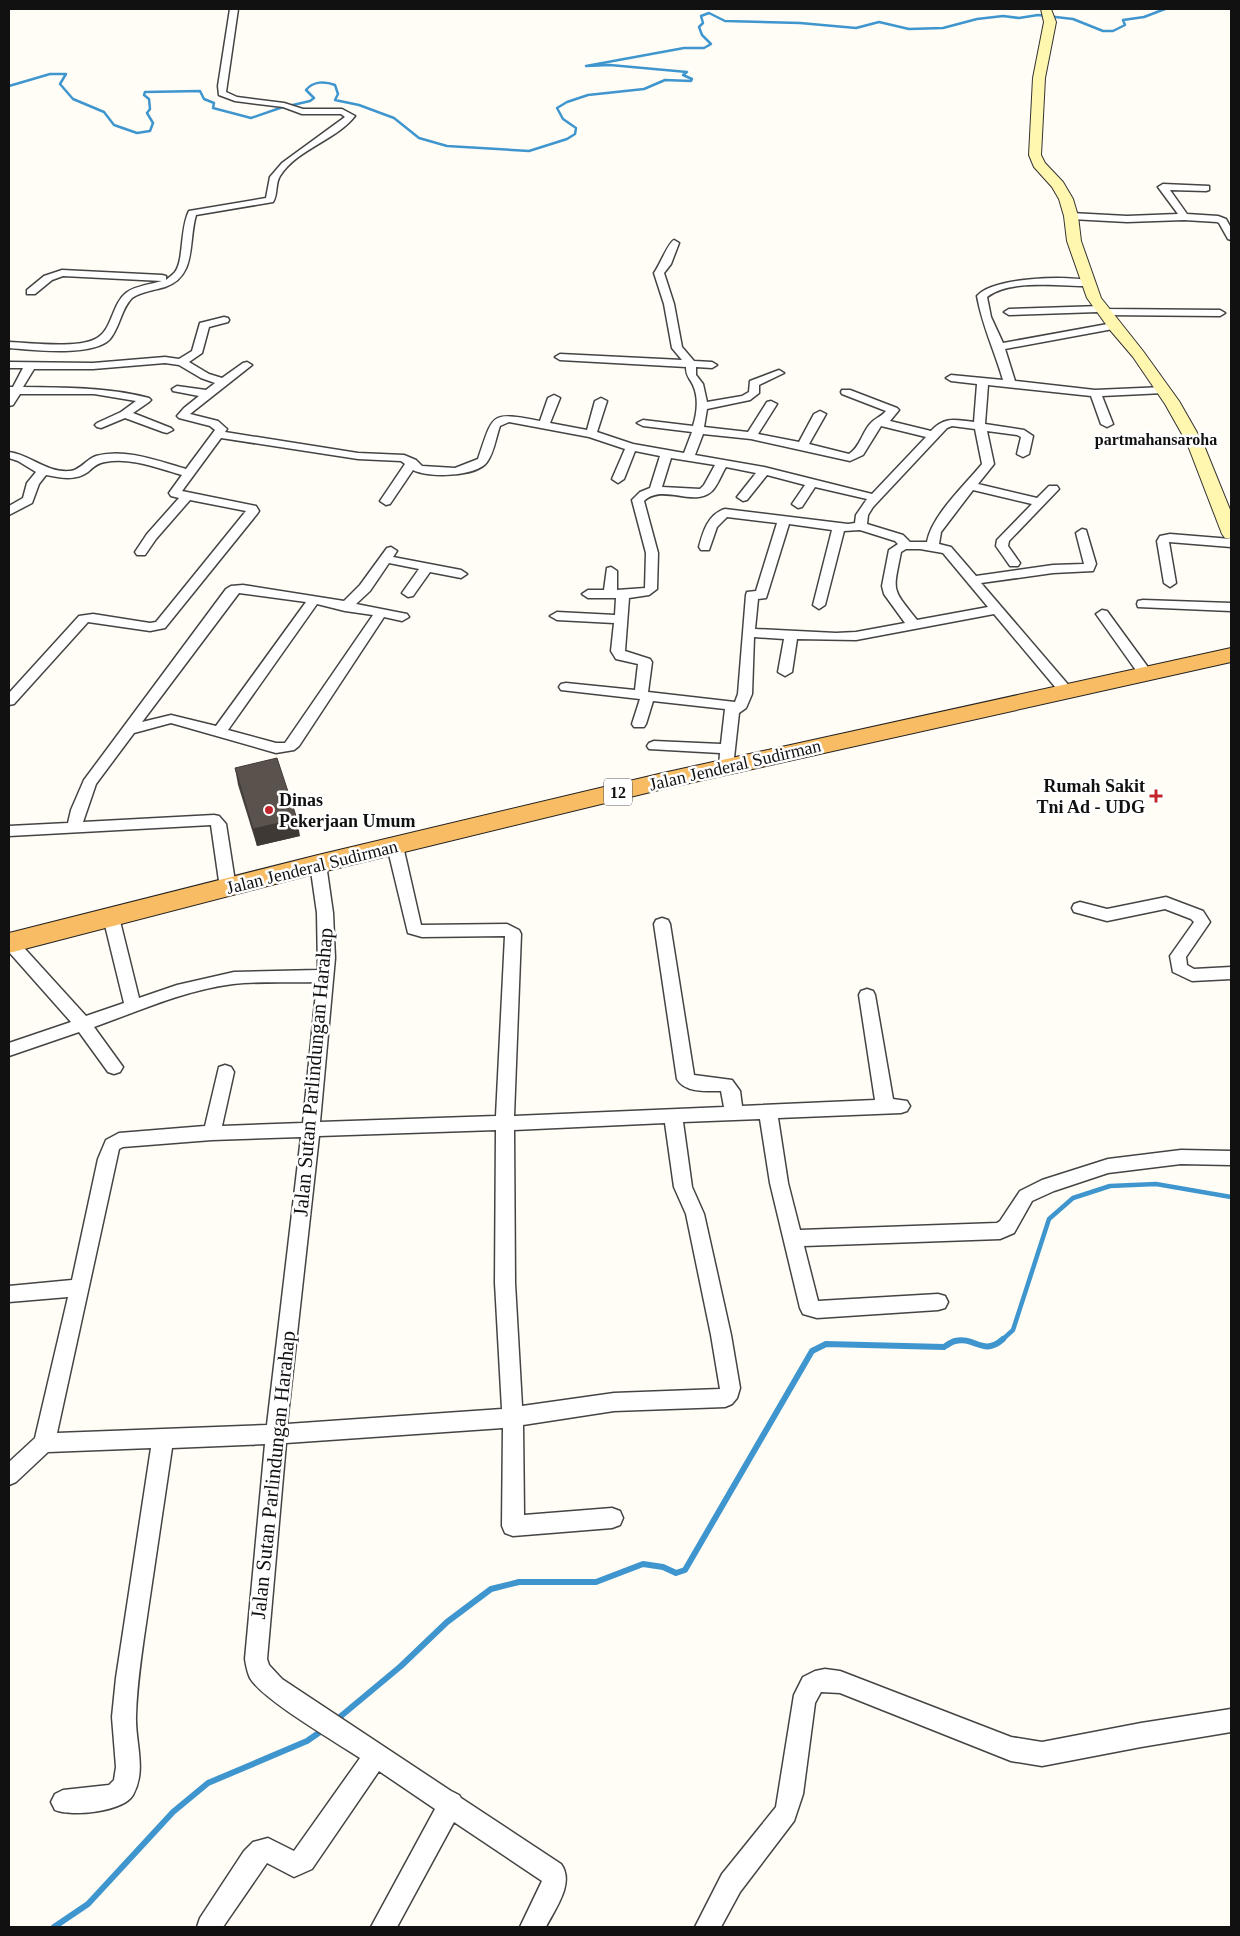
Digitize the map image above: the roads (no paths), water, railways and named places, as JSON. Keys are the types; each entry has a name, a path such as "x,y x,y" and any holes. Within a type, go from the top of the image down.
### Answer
{"highway":[{"name":"Jalan Jenderal Sudirman","path":"9,943 395,846 726,758 1066,691 1231,655"}],"main road":[{"path":"1048,14 1039,78 1035,155 1039,164 1058,185 1066,199 1071,216 1074,241 1088,283 1113,326 1138,354 1164,390 1195,443 1231,534"}],"street":[{"path":"9,345 88,346 99,343 106,337 125,300 131,294 174,279 184,265 187,230 191,214 199,210 270,200 272,184 282,169 298,154 351,116 342,112 299,110 284,105 235,99 222,93 234,9"},
{"path":"1184,217 1163,187 1206,188"},
{"path":"1071,216 1127,219 1184,217 1222,220 1231,237"},
{"path":"674,243 666,264 659,272 669,304 677,348 682,351 685,358 691,364 691,375 697,382 700,392 699,429 689,456"},
{"path":"32,292 48,278 62,273 174,279"},
{"path":"1010,384 999,347 986,317 982,300 985,293 1004,285 1088,283"},
{"path":"1009,312 1102,310 1220,312"},
{"path":"181,362 197,353 204,325 213,321 224,320"},
{"path":"999,347 1113,326"},
{"path":"560,357 712,365"},
{"path":"9,365 93,366 165,360 181,362 206,376 223,382"},
{"path":"9,701 84,619 93,618 150,627 160,625 253,511 175,492 221,429 218,424 183,416 207,394 248,365"},
{"path":"9,403 12,390 30,366"},
{"path":"701,406 746,398 754,393 754,382 779,373"},
{"path":"951,378 1095,393 1164,390"},
{"path":"932,547 935,532 944,518 988,464 979,421 983,381"},
{"path":"177,389 207,394"},
{"path":"12,390 79,390 145,400 125,414 101,425"},
{"path":"846,392 893,410 883,422"},
{"path":"1095,393 1106,424"},
{"path":"544,425 554,398"},
{"path":"592,434 601,402"},
{"path":"751,436 771,404"},
{"path":"125,414 167,430"},
{"path":"802,446 820,414"},
{"path":"219,434 358,456 404,458 419,468 456,472 468,469 484,460 494,427 498,421 509,419 592,434 631,447 764,471 876,498"},
{"path":"643,424 751,436 802,446 845,458 854,458 876,423 883,422 933,435"},
{"path":"861,526 862,515 876,498 933,435 947,424 1014,431 1025,434 1026,439 1022,454"},
{"path":"618,479 631,447"},
{"path":"655,491 667,453"},
{"path":"9,455 26,459 32,466 44,470 71,475 80,472 96,460 124,457 190,474"},
{"path":"386,501 412,462"},
{"path":"588,594 624,594 650,590 652,553 638,500 640,497 655,491 703,492 709,487 722,463"},
{"path":"9,512 28,500 33,483 44,470"},
{"path":"743,497 764,471"},
{"path":"798,504 812,482"},
{"path":"971,486 1039,502"},
{"path":"1014,563 1002,546 1003,540 1053,489"},
{"path":"141,552 187,496"},
{"path":"705,547 716,519 725,513 839,527 852,528 861,526 899,538 906,545"},
{"path":"732,711 741,705 745,694 752,595 761,595 784,521"},
{"path":"819,605 839,527"},
{"path":"972,580 1053,569 1089,568 1090,564 1082,533"},
{"path":"1170,583 1164,539 1231,543"},
{"path":"914,625 890,594 888,586 895,550 899,546 906,545 947,550 1066,691"},
{"path":"345,607 365,588 388,555 427,567 461,574"},
{"path":"408,593 427,567"},
{"path":"610,594 611,571"},
{"path":"74,827 78,810 89,783 231,592 243,588 314,599 345,607 402,617"},
{"path":"624,594 618,653 624,657 641,660 646,664 644,695 639,724"},
{"path":"219,732 314,599"},
{"path":"1143,604 1208,605 1231,608"},
{"path":"748,632 845,637 997,609"},
{"path":"128,730 171,719 276,748 289,747 294,743 380,614"},
{"path":"1102,614 1145,673"},
{"path":"557,616 621,619"},
{"path":"785,672 791,634"},
{"path":"566,687 724,703 732,707 726,758 654,746"},
{"path":"9,831 214,820 219,824 228,888"},
{"path":"395,846 414,929 422,932 507,930 512,932 514,945 505,1123 505,1283 513,1418 513,1526 612,1518"},
{"name":"Jalan Sutan Parlindungan Harahap","path":"318,864 327,936 325,976 311,1129 276,1434 256,1659 260,1671 274,1687 348,1738 451,1804 555,1877 553,1886 533,1927"},
{"path":"1080,908 1107,915 1162,903 1179,907 1197,915 1202,922 1178,956 1179,968 1192,975 1231,973"},
{"path":"110,918 133,1006"},
{"path":"662,924 686,1079 694,1083 726,1085 731,1091 734,1113"},
{"path":"9,943 82,1023 114,1067"},
{"path":"9,1050 176,991 223,980 325,976"},
{"path":"9,1475 44,1443 80,1288 107,1159 112,1145 124,1138 893,1106 867,996"},
{"path":"212,1133 225,1072"},
{"path":"768,1111 779,1183 794,1238 808,1304 813,1310 938,1302"},
{"path":"44,1443 276,1434 513,1418 614,1402 725,1398 730,1392 721,1335 695,1214 683,1187 673,1116"},
{"path":"794,1238 1000,1232 1007,1227 1026,1196 1048,1184 1108,1166 1181,1157 1231,1158"},
{"path":"9,1294 80,1288"},
{"path":"63,1802 116,1795 123,1789 126,1781 128,1767 124,1718 128,1678 163,1438"},
{"path":"707,1927 731,1883 786,1813 791,1794 803,1703 809,1686 814,1682 822,1679 840,1682 1011,1749 1042,1754 1141,1735 1231,1721"},
{"path":"210,1927 262,1850 268,1850 294,1865 302,1860 376,1756"},
{"path":"383,1927 451,1804"}],"waterway":[{"path":"9,86 50,74 66,74 60,84 73,99 104,112 114,125 137,133 150,131 153,123 147,113 150,109 149,99 144,95 145,92 200,91 204,99 214,103 213,108 251,118 280,108 310,101 314,98 306,90 316,83 327,83 335,85 338,94 335,100 359,105 394,118 419,138 447,146 529,151 567,139 575,134 576,128 563,119 557,108 567,102 588,95 644,89 665,80 691,81 692,79 683,75 687,72 610,65 586,66 684,48 704,48 711,44 702,35 699,27 703,23 701,16 709,13 725,21 800,23 856,28 879,22 909,29 943,28 977,19 1003,16 1019,18 1038,15 1073,19 1103,31 1113,31 1125,25 1123,20 1144,17 1165,9"},
{"path":"1002,1340 1013,1330 1049,1219 1073,1198 1110,1186 1156,1184 1231,1197"},
{"path":"335,1721 401,1666 447,1622 491,1589 519,1582 596,1582 643,1564 663,1567 676,1573 685,1570 812,1351 826,1344 944,1347 954,1341 962,1340 990,1346 1003,1339"},
{"path":"54,1927 88,1904 173,1812 208,1783 307,1741 323,1730"}],"place":[{"name":"Rumah Sakit Tni Ad - UDG","path":"1156,796"},
{"name":"Dinas Pekerjaan Umum","path":"269,810"}],"district":[{"name":"partmahansaroha","path":"1156,439"}]}
